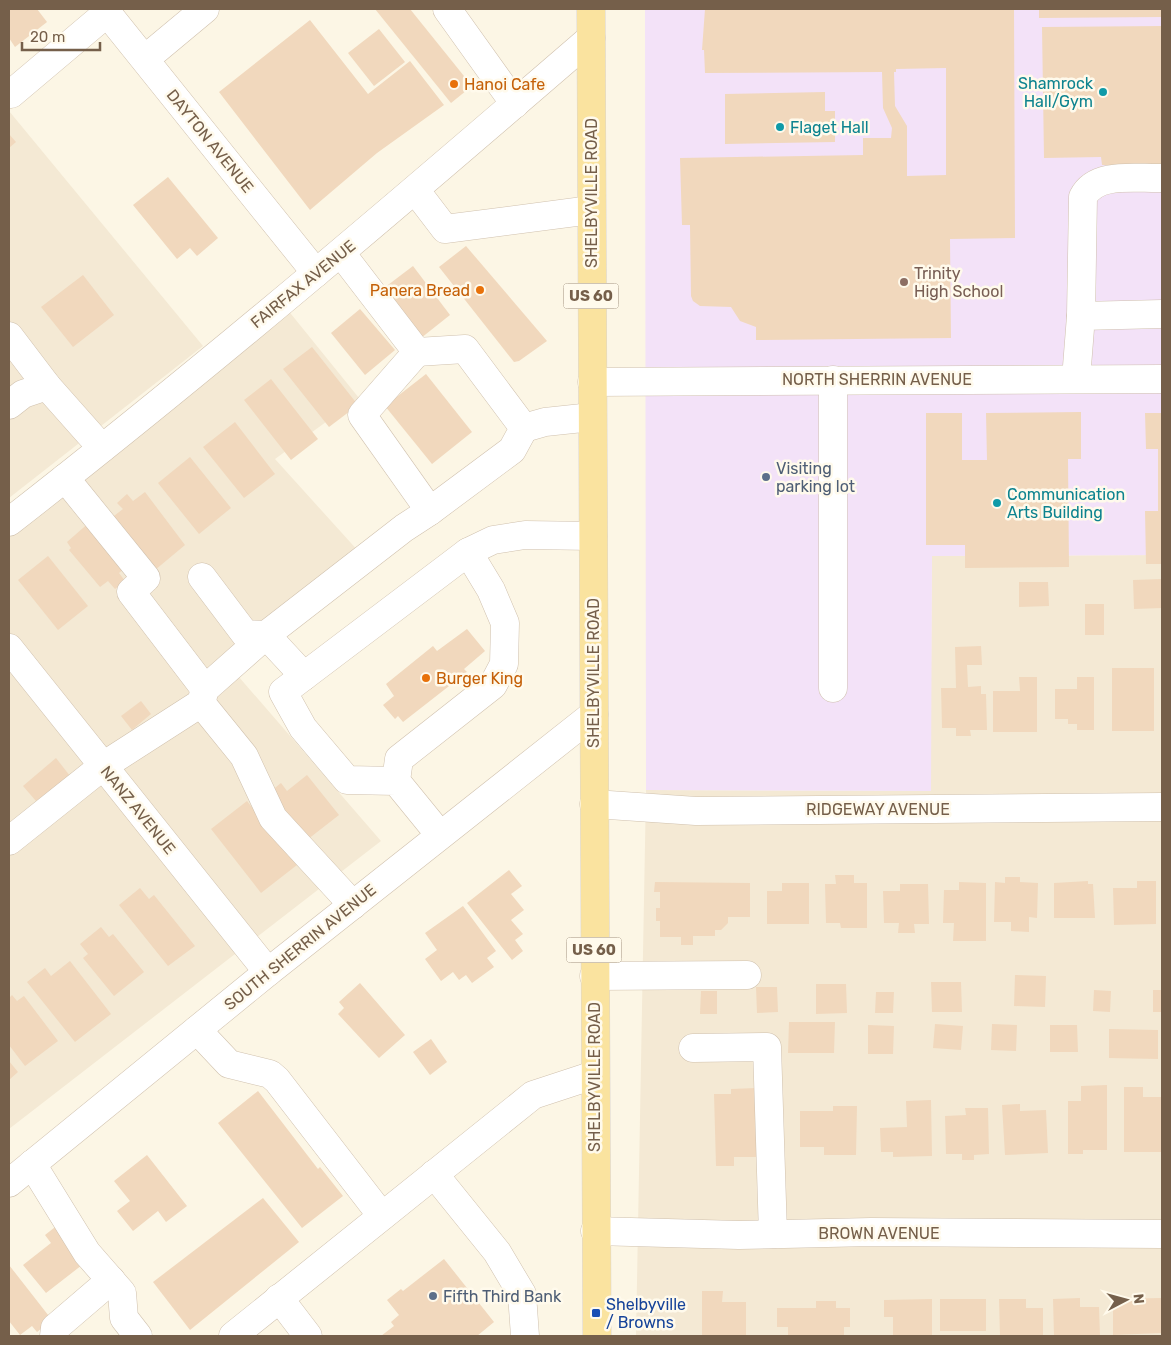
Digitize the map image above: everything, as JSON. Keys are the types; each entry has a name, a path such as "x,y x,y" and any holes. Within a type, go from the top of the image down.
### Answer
{"main road":[{"name":"SHELBYVILLE ROAD","path":"592,9 590,210 597,1336"}],"street":[{"path":"144,59 206,9"},
{"path":"9,91 11,94 105,11"},
{"name":"DAYTON AVENUE","path":"105,11 316,273"},
{"path":"454,11 515,104"},
{"name":"FAIRFAX AVENUE","path":"9,522 66,478 341,253 591,38"},
{"path":"1076,379 1081,316 1083,197 1088,187 1100,180 1162,178"},
{"path":"416,190 445,229 590,210"},
{"path":"341,253 417,352"},
{"path":"1081,316 1162,314"},
{"path":"9,336 47,386 102,448"},
{"path":"430,511 362,415 417,352 465,348 524,428"},
{"name":"NORTH SHERRIN AVENUE","path":"592,382 1162,379"},
{"path":"833,380 834,688"},
{"path":"9,405 23,394 47,386"},
{"path":"9,841 103,766 203,696 266,635 404,528 512,450 524,428 545,422 592,417"},
{"path":"66,478 146,578 131,592 244,756 273,818 352,905"},
{"path":"396,781 347,780 303,728 283,692 468,552 493,540 525,535 593,536"},
{"path":"440,836 396,781 399,760 493,685 504,664 505,624 492,590 468,552"},
{"path":"202,577 245,634 266,635 304,676"},
{"name":"NANZ AVENUE","path":"9,648 268,972"},
{"name":"SOUTH SHERRIN AVENUE","path":"9,1183 268,972 594,714"},
{"name":"RIDGEWAY AVENUE","path":"594,804 696,811 1162,807"},
{"path":"594,976 747,975"},
{"path":"197,1030 229,1064 270,1074 277,1080 382,1216"},
{"path":"693,1048 767,1047 773,1234"},
{"path":"233,1336 533,1095 594,1075"},
{"path":"32,1164 87,1252 122,1293 124,1318 138,1336"},
{"path":"434,1174 497,1252 522,1294 525,1336"},
{"name":"BROWN AVENUE","path":"596,1231 773,1234 871,1232 1162,1234"},
{"path":"54,1336 55,1328 111,1280"},
{"path":"280,1298 308,1336"}],"shaded area":[{"name":"Trinity High School","path":"645,9 1162,9 1162,555 932,556 931,791 646,790"},
{"path":"9,111 203,346 9,498"},
{"path":"287,309 359,398 275,459 360,553 226,662 381,841 9,1129 9,532"},
{"path":"1162,555 1162,1336 636,1336 646,790 930,791 932,556"}],"building":[{"path":"9,9 37,9 47,22 15,47 9,38"},
{"path":"375,9 410,9 472,86 451,103"},
{"path":"705,9 1014,9 1015,238 950,239 951,338 756,340 756,327 740,321 731,307 700,306 693,301 691,296 690,225 682,225 680,158 863,155 863,138 891,138 892,128 883,108 882,72 705,73 704,50 702,50","holes":["946,68 946,175 907,176 907,126 895,106 894,72 896,72 896,69"]},
{"path":"1039,9 1162,9 1162,17 1039,18"},
{"path":"310,20 368,94 410,61 444,105 377,153 310,210 219,92"},
{"name":"Shamrock Hall/Gym","path":"1162,26 1162,165 1102,165 1101,157 1044,158 1042,27"},
{"path":"379,29 405,62 374,86 348,53"},
{"name":"Flaget Hall","path":"825,92 825,111 835,111 835,142 725,144 725,94"},
{"path":"9,134 16,142 9,148"},
{"path":"168,177 218,238 197,256 190,248 177,259 133,205"},
{"name":"Panera Bread","path":"466,246 547,341 519,361 514,362 439,267"},
{"path":"413,266 450,315 421,338 384,288"},
{"path":"83,275 114,315 73,347 41,307"},
{"path":"360,309 395,350 365,375 331,333"},
{"path":"312,347 358,405 329,427 283,369"},
{"path":"426,374 472,432 432,464 385,406"},
{"path":"271,379 318,439 291,460 244,400"},
{"name":"Communication Arts Building","path":"1081,412 1081,459 1068,459 1069,567 965,568 965,545 926,545 926,413 962,413 962,460 987,460 986,413"},
{"path":"1145,413 1162,413 1162,564 1146,564 1145,511 1158,511 1158,449 1146,449"},
{"path":"235,422 275,474 244,498 203,447"},
{"path":"190,457 231,508 199,534 158,483"},
{"path":"145,492 185,545 155,570 110,519 123,509 117,503 127,494 133,501"},
{"path":"91,521 128,565 119,573 125,581 115,589 108,581 100,587 69,550 71,548 67,542"},
{"path":"48,556 88,606 58,630 18,580"},
{"path":"1162,579 1162,608 1134,609 1133,580"},
{"path":"1019,582 1048,582 1049,606 1019,607"},
{"path":"1085,604 1104,604 1104,635 1085,635"},
{"name":"Burger King","path":"467,629 485,651 464,669 467,672 403,722 398,716 395,719 383,705 394,696 386,684 433,646 437,651"},
{"path":"981,646 982,665 967,665 968,687 981,686 981,694 986,694 987,730 970,730 971,736 956,736 956,728 942,728 941,688 956,688 955,647"},
{"path":"1112,668 1154,668 1154,731 1112,731"},
{"path":"1019,677 1037,677 1037,732 993,732 993,691 1020,691"},
{"path":"1077,677 1094,677 1094,730 1077,730 1077,724 1068,724 1068,719 1055,719 1055,689 1077,689"},
{"path":"141,701 151,714 132,730 121,716"},
{"path":"56,758 70,776 36,801 23,786"},
{"path":"307,775 339,815 303,843 265,796 281,783 287,791"},
{"path":"247,801 297,865 261,893 211,829"},
{"path":"509,870 522,886 511,894 524,910 511,920 523,934 515,940 523,951 512,960 467,903"},
{"path":"835,875 854,875 854,883 867,883 867,928 841,928 840,923 826,923 825,884 836,884"},
{"path":"1005,877 1020,877 1020,882 1038,883 1037,918 1029,917 1029,932 1011,931 1011,922 994,922 995,882 1005,883"},
{"path":"1088,881 1088,884 1093,884 1095,918 1054,918 1054,883"},
{"path":"1137,881 1156,881 1156,924 1114,925 1113,888 1137,888"},
{"path":"655,882 750,883 750,917 728,917 728,923 721,930 715,930 715,936 693,936 693,945 681,945 681,937 660,937 660,921 656,921 656,908 660,908 660,892 654,892"},
{"path":"959,882 986,883 986,941 953,941 954,923 943,923 944,890 959,890"},
{"path":"782,883 809,883 809,924 767,924 767,891 782,891"},
{"path":"900,884 928,884 929,924 914,924 915,933 898,933 899,923 884,923 883,891 900,891"},
{"path":"140,888 149,899 154,895 195,946 168,966 119,905"},
{"path":"463,906 496,951 487,958 494,967 472,983 466,975 459,980 453,972 441,981 425,959 437,950 425,933"},
{"path":"101,927 109,937 113,934 144,972 114,996 83,958 88,954 80,944"},
{"path":"70,961 111,1014 75,1042 27,982 45,968 51,976"},
{"path":"1015,975 1046,976 1045,1007 1014,1006"},
{"path":"931,982 961,982 962,1012 932,1012"},
{"path":"360,983 405,1035 379,1058 338,1014 344,1008 339,1002"},
{"path":"816,984 846,984 847,1013 816,1014"},
{"path":"756,987 777,987 778,1012 757,1013"},
{"path":"1094,990 1111,991 1110,1012 1093,1011"},
{"path":"1153,990 1162,990 1162,1012 1153,1012"},
{"path":"701,991 717,991 717,1014 700,1014"},
{"path":"876,992 894,992 893,1013 875,1013"},
{"path":"12,995 17,1001 24,996 58,1041 25,1066 9,1045 9,998"},
{"path":"789,1022 835,1022 834,1053 788,1053"},
{"path":"935,1024 963,1026 961,1050 933,1048"},
{"path":"992,1024 1017,1025 1016,1051 991,1050"},
{"path":"868,1025 894,1026 893,1054 868,1054"},
{"path":"1050,1025 1077,1025 1078,1052 1050,1052"},
{"path":"1109,1029 1158,1030 1158,1059 1109,1058"},
{"path":"431,1039 447,1062 430,1075 413,1052"},
{"path":"9,1061 18,1072 9,1080"},
{"path":"1107,1085 1107,1150 1083,1150 1083,1154 1068,1154 1068,1101 1081,1101 1081,1086"},
{"path":"1124,1087 1143,1087 1143,1097 1162,1097 1162,1152 1124,1152"},
{"path":"756,1088 757,1157 734,1157 734,1166 716,1166 714,1094 731,1094 731,1089"},
{"path":"258,1091 318,1169 320,1167 343,1196 302,1228 218,1123"},
{"path":"931,1100 932,1156 893,1157 893,1152 881,1152 880,1128 907,1127 906,1101"},
{"path":"1020,1104 1020,1111 1046,1110 1048,1153 1005,1155 1002,1105"},
{"path":"833,1106 857,1106 856,1155 824,1155 824,1147 800,1147 800,1111 833,1111"},
{"path":"965,1108 988,1108 989,1154 974,1155 974,1160 962,1160 962,1154 946,1154 945,1116 966,1115"},
{"path":"147,1155 187,1206 166,1222 158,1211 133,1231 117,1211 130,1201 114,1181"},
{"path":"263,1198 299,1242 190,1330 153,1282"},
{"path":"59,1224 71,1239 65,1244 82,1265 46,1293 23,1265 51,1243 45,1235"},
{"name":"Fifth Third Bank","path":"444,1259 494,1322 477,1336 381,1336 394,1326 391,1322 399,1315 387,1300 401,1289 403,1291"},
{"path":"9,1265 52,1320 37,1332 32,1326 20,1335 9,1321"},
{"path":"702,1291 723,1291 722,1302 746,1302 746,1336 702,1336"},
{"path":"1080,1298 1080,1307 1099,1307 1100,1336 1054,1336 1053,1299"},
{"path":"1161,1298 1162,1333 1113,1335 1113,1299"},
{"path":"932,1299 932,1336 893,1336 893,1317 884,1317 884,1300"},
{"path":"940,1299 986,1299 986,1331 940,1331"},
{"path":"999,1299 1026,1299 1026,1308 1043,1308 1043,1336 1000,1336"},
{"path":"816,1301 836,1301 836,1308 850,1308 850,1327 844,1327 844,1336 788,1336 788,1327 777,1327 777,1308 816,1308"}],"place":[{"name":"Hanoi Cafe","path":"454,84"},
{"name":"Shamrock Hall/Gym","path":"1103,92"},
{"name":"Flaget Hall","path":"780,127"},
{"name":"Trinity High School","path":"904,282"},
{"name":"Panera Bread","path":"480,290"},
{"name":"Visiting parking lot","path":"766,477"},
{"name":"Communication Arts Building","path":"997,503"},
{"name":"Burger King","path":"426,678"},
{"name":"Fifth Third Bank","path":"433,1296"},
{"name":"Shelbyville / Browns","path":"596,1313"}]}
